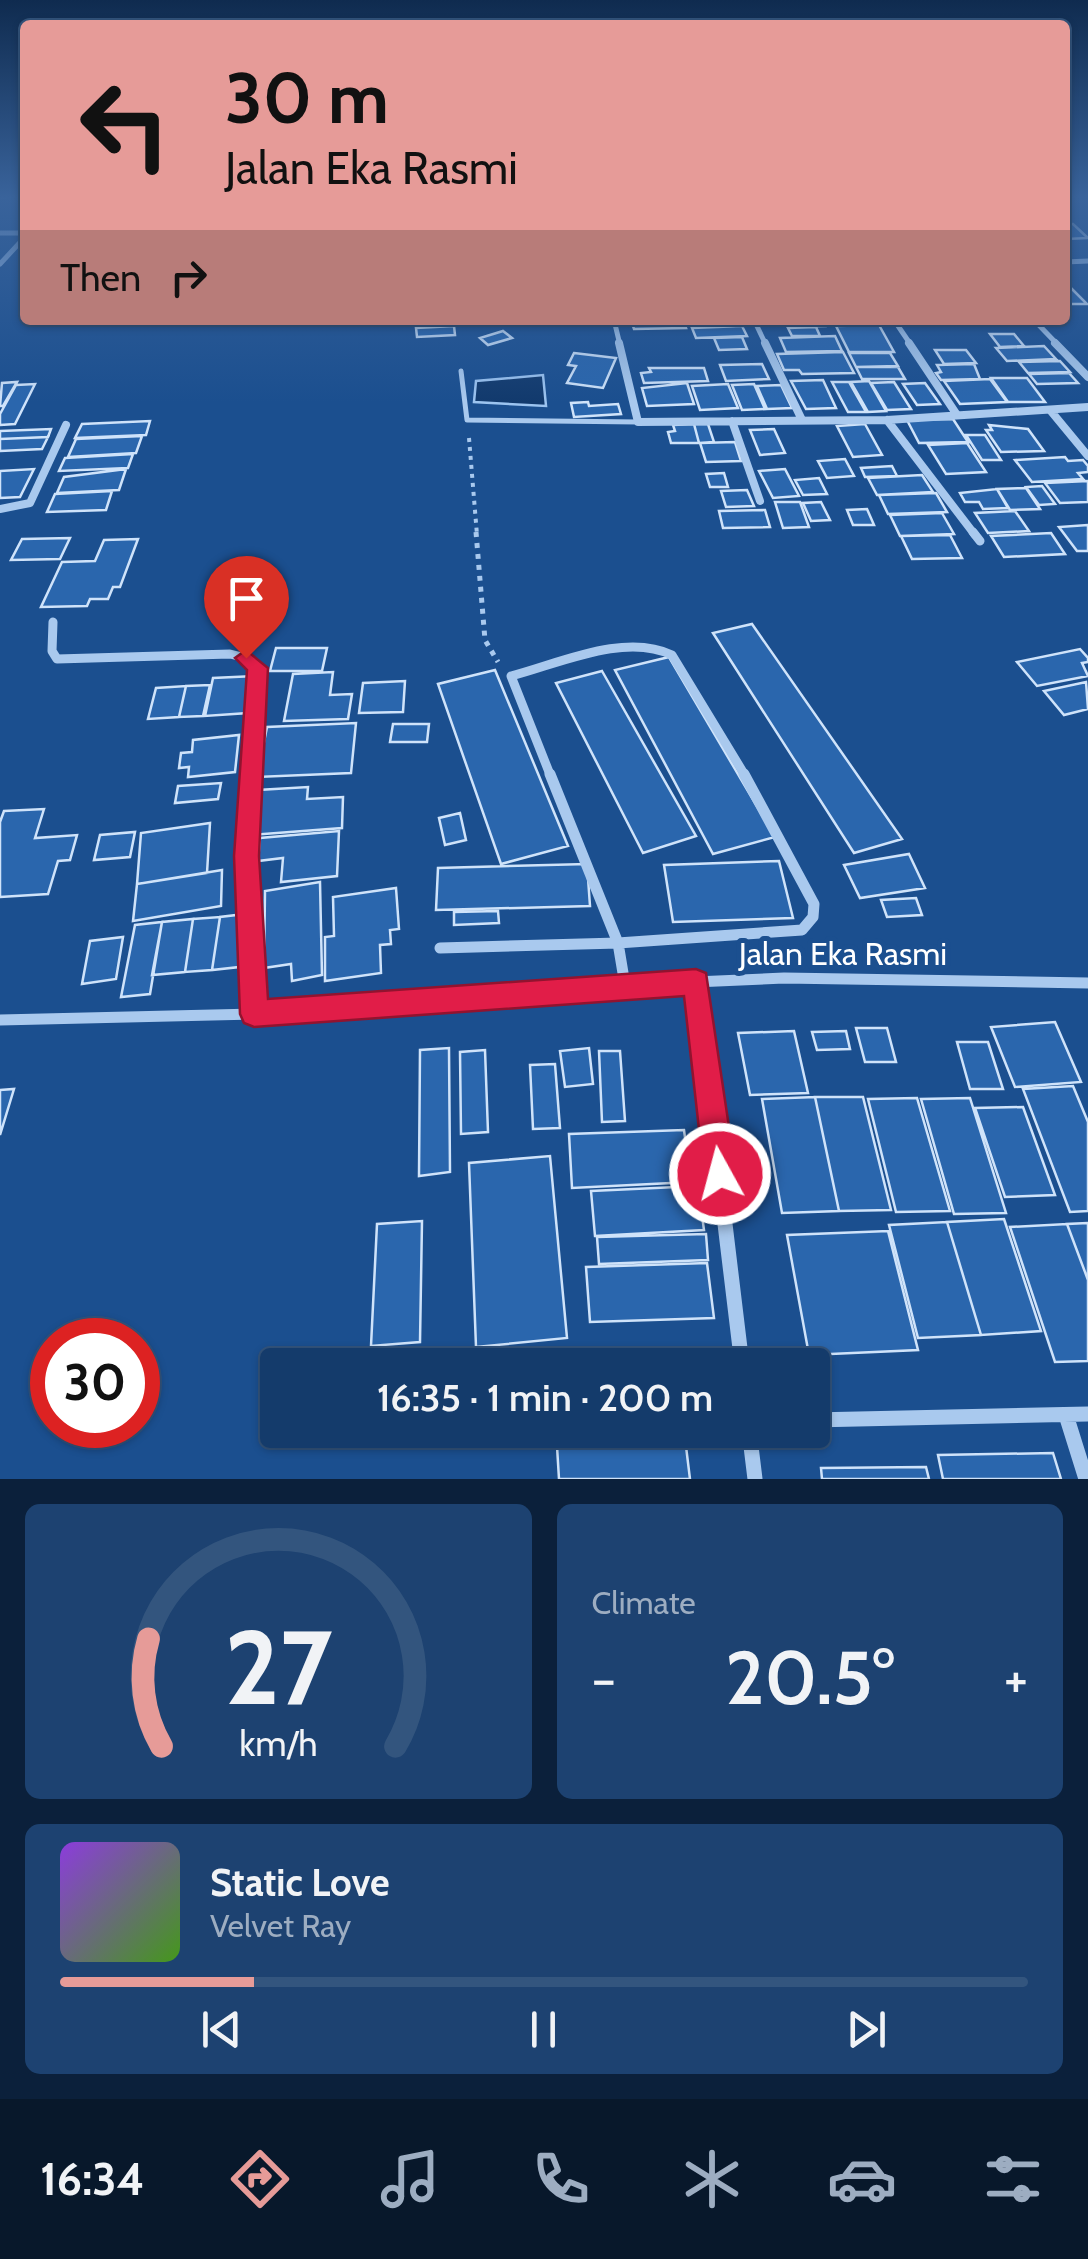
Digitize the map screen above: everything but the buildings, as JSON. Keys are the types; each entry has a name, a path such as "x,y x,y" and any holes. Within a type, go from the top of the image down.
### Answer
{"street":[{"path":"615,325 638,422 887,420 1088,407"},
{"path":"756,325 802,420"},
{"path":"897,325 957,415"},
{"path":"1039,325 1088,377"},
{"path":"1050,410 1088,456"},
{"path":"887,420 980,541"},
{"path":"732,421 760,501"},
{"path":"0,509 30,503 66,425"},
{"path":"53,622 52,652 57,659 230,654 246,658 258,668 246,856 254,1014"},
{"path":"440,948 618,943 802,930 813,918 814,904 741,768 667,650 636,646 511,676 618,943 626,985"},
{"name":"Jalan Eka Rasmi","path":"0,1020 254,1014 626,985 784,978 1088,983"},
{"path":"696,982 740,1348"},
{"path":"830,1420 1088,1414"},
{"path":"1066,1415 1086,1479"},
{"path":"751,1448 754,1479"}],"lane":[{"path":"460,372 467,420 638,422"}],"path":[{"path":"467,420 485,640 489,653 511,676"}],"water":[{"path":"543,375 546,406 474,402 476,381"}],"route":[{"path":"246,658 258,668 246,856 254,1014 696,982 720,1174"}]}
